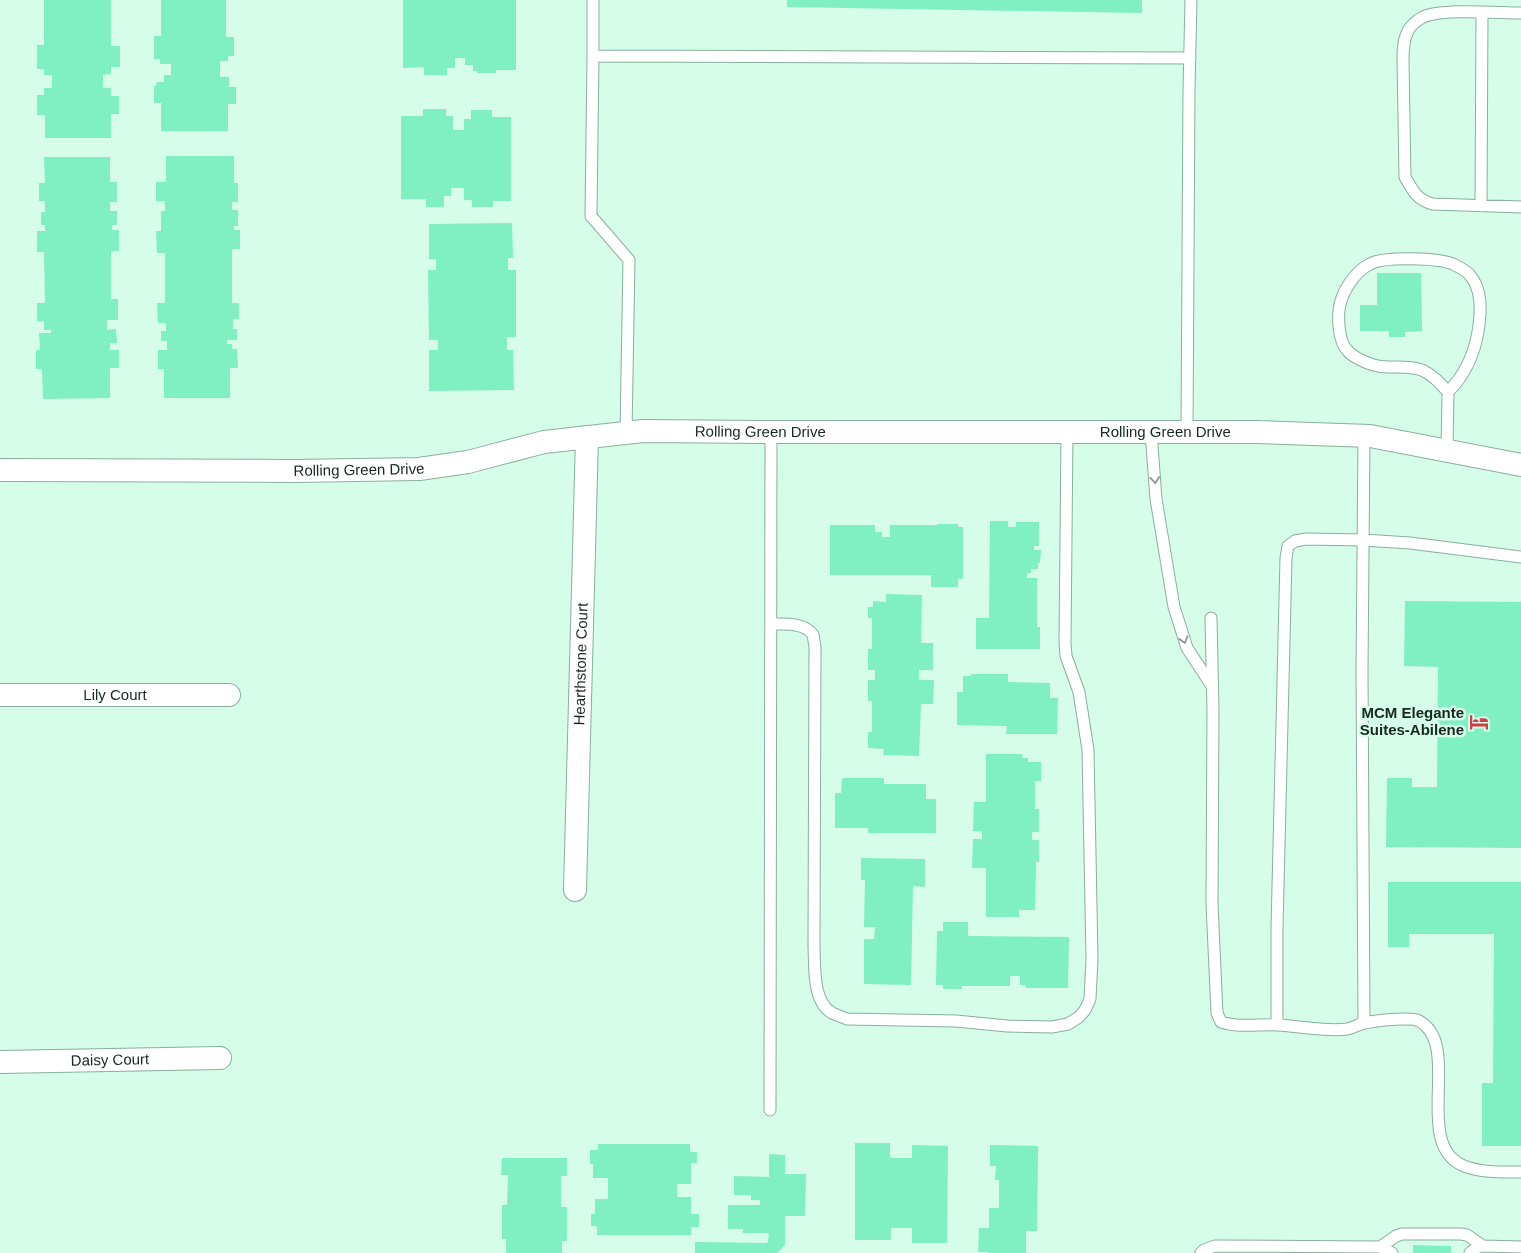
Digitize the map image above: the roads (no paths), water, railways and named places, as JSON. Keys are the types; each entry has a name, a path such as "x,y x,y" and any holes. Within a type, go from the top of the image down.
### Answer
{"street":[{"name":"Rolling Green Drive","path":"0,470 295,471 419,469 468,462 544,442 643,431 1256,432 1370,436 1521,465"},
{"name":"Hearthstone Court","path":"575,890 587,437"},
{"name":"Lily Court","path":"0,695 229,695"},
{"name":"Daisy Court","path":"0,1062 220,1058"}],"lane":[{"path":"593,0 591,216 629,260 626,433"},
{"path":"1188,432 1191,0"},
{"path":"1521,13 1440,13 1423,17 1415,22 1407,32 1403,44 1405,177 1413,192 1423,202 1434,204 1521,207"},
{"path":"1481,206 1482,13"},
{"path":"593,56 1190,58"},
{"path":"1447,451 1448,392 1458,381 1466,367 1476,343 1481,317 1480,300 1476,284 1468,274 1452,263 1387,259 1370,264 1356,275 1346,288 1340,304 1338,321 1346,350 1371,365 1387,367 1406,366 1420,370 1433,376 1448,392"},
{"path":"770,1110 771,432"},
{"path":"771,624 795,624 806,628 812,635 815,647 814,946 815,982 821,1001 831,1012 847,1019 956,1021 1007,1026 1052,1027 1068,1024 1079,1018 1090,999 1092,983 1092,918 1088,750 1079,692 1066,656 1065,643 1067,432"},
{"path":"1151,432 1156,498 1174,607 1187,648 1212,686"},
{"path":"1364,436 1362,671 1364,1023"},
{"path":"1277,1025 1277,928 1286,558 1288,546 1295,541 1314,539 1363,540 1410,543 1521,557"},
{"path":"1211,618 1212,904 1217,1013 1221,1022 1230,1025 1347,1028 1388,1018 1417,1019 1430,1030 1436,1044 1440,1139 1449,1156 1463,1166 1478,1170 1521,1172"},
{"path":"1380,1247 1402,1234 1461,1234 1466,1235 1483,1246"},
{"path":"1201,1253 1215,1246 1380,1247 1392,1253"},
{"path":"1470,1253 1483,1246 1521,1247"}],"place":[{"name":"MCM Elegante Suites-Abilene","path":"1479,722"}]}
